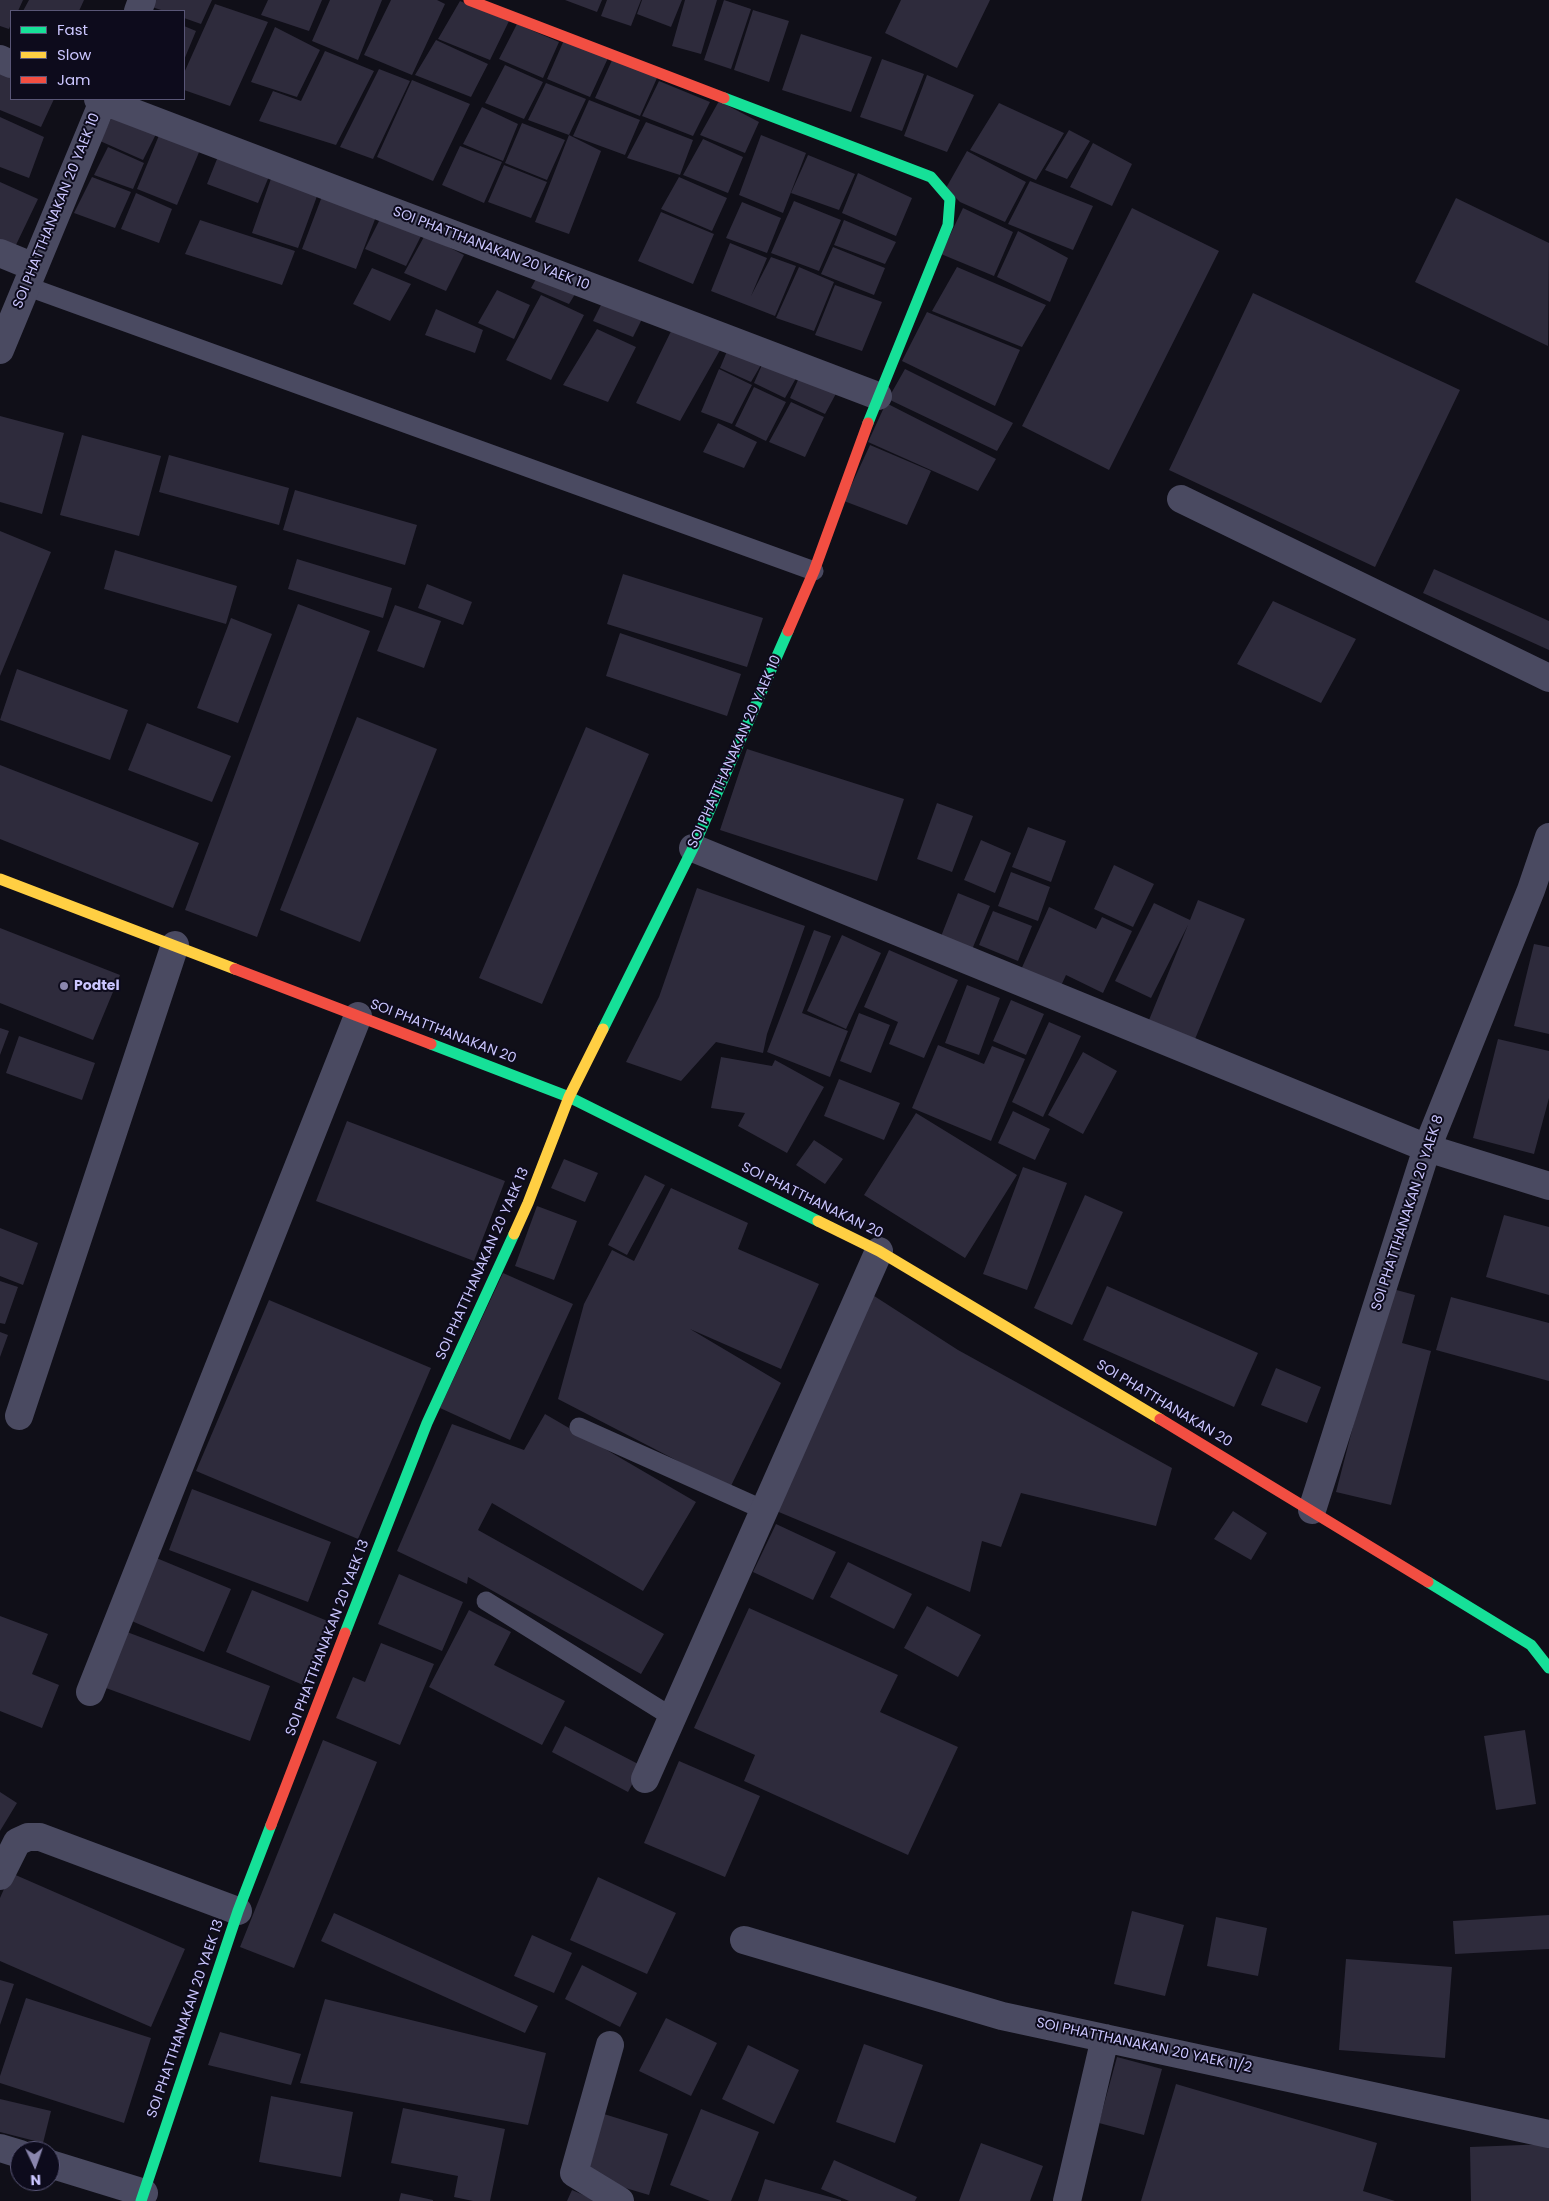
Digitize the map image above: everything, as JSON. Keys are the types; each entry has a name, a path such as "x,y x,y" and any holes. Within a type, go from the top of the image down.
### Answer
{"street":[{"name":"SOI PHATTHANAKAN 20 YAEK 10","path":"469,0 931,177 950,199 948,224 878,396 814,571 693,848 569,1097"},
{"name":"SOI PHATTHANAKAN 20 YAEK 10","path":"0,350 101,100"},
{"name":"SOI PHATTHANAKAN 20 YAEK 10","path":"104,100 878,396"},
{"path":"0,253 30,276"},
{"path":"1181,499 1549,678"},
{"name":"SOI PHATTHANAKAN 20 YAEK 8","path":"1312,1510 1427,1148 1540,894 1549,837"},
{"path":"693,848 1427,1148 1549,1186"},
{"name":"SOI PHATTHANAKAN 20","path":"0,879 569,1097 879,1251 1540,1644 1549,1668"},
{"path":"19,1416 174,945"},
{"path":"90,1692 358,1016"},
{"name":"SOI PHATTHANAKAN 20 YAEK 13","path":"142,2197 238,1911 428,1423 528,1202 569,1097"},
{"path":"645,1779 879,1251"},
{"path":"0,1876 18,1842 28,1837 40,1837 238,1911"},
{"name":"SOI PHATTHANAKAN 20 YAEK 11/2","path":"744,1940 1002,2016 1549,2134"},
{"path":"1067,2201 1104,2038"},
{"path":"610,2045 574,2173 620,2201"},
{"path":"60,2168 142,2197"}],"lane":[{"path":"30,276 814,571"},
{"path":"579,1427 764,1510"},
{"path":"486,1601 672,1717"}],"building":[{"path":"0,0 23,0 18,10 10,10 9,29 0,26"},
{"path":"29,0 84,0 79,10 24,10"},
{"path":"148,0 212,0 201,24 185,18 185,10 161,10 146,5"},
{"path":"268,0 322,0 309,31 261,15"},
{"path":"330,0 382,0 358,60 312,41"},
{"path":"391,0 437,0 445,4 412,75 364,55"},
{"path":"565,0 602,0 597,12"},
{"path":"607,0 641,0 631,26 601,16"},
{"path":"642,0 682,0 671,27 637,14"},
{"path":"685,0 717,0 701,54 672,46"},
{"path":"724,0 751,9 731,69 704,60"},
{"path":"901,0 990,0 957,68 885,33"},
{"path":"460,1 509,21 490,60 438,39"},
{"path":"215,4 268,22 230,106 185,90 185,71"},
{"path":"753,10 789,21 769,82 734,70"},
{"path":"517,24 559,42 543,78 499,59"},
{"path":"185,26 196,31 185,58"},
{"path":"275,27 320,50 297,97 251,82"},
{"path":"801,34 872,57 851,112 782,90"},
{"path":"436,40 488,64 471,97 415,75"},
{"path":"564,40 608,58 590,97 547,79"},
{"path":"325,51 374,71 336,145 259,121 273,91 301,101"},
{"path":"613,58 657,78 640,116 595,98"},
{"path":"882,59 924,74 902,131 860,117"},
{"path":"505,65 543,82 524,119 485,103"},
{"path":"0,67 10,71 10,100 54,100 41,127 0,110"},
{"path":"379,69 410,81 373,159 340,147"},
{"path":"927,75 974,95 947,152 904,136"},
{"path":"412,80 470,104 433,181 377,157"},
{"path":"659,81 710,102 693,136 642,116"},
{"path":"546,83 586,99 569,135 528,120"},
{"path":"589,100 640,120 625,155 573,136"},
{"path":"719,101 759,122 745,153 700,135"},
{"path":"999,103 1064,133 1036,180 970,150"},
{"path":"482,107 518,124 503,161 463,144"},
{"path":"116,109 159,128 143,160 100,141"},
{"path":"0,117 44,137 29,178 0,167"},
{"path":"646,122 693,140 680,175 627,158"},
{"path":"522,123 565,140 547,180 505,163"},
{"path":"162,128 202,145 177,205 137,189"},
{"path":"1069,130 1090,141 1067,179 1045,170"},
{"path":"569,135 601,151 569,234 535,222"},
{"path":"761,135 806,153 783,213 739,195"},
{"path":"703,139 743,157 728,193 683,175"},
{"path":"1093,143 1132,164 1112,206 1070,187"},
{"path":"460,146 502,162 484,203 442,185"},
{"path":"108,147 144,163 133,189 94,175"},
{"path":"221,149 272,169 258,203 207,184"},
{"path":"967,151 1026,182 1005,222 960,202 946,188"},
{"path":"808,155 855,174 839,210 791,193"},
{"path":"504,165 547,182 531,218 488,202"},
{"path":"274,170 320,188 298,248 252,233"},
{"path":"858,173 912,198 896,236 842,213"},
{"path":"92,177 131,192 115,228 74,213"},
{"path":"679,177 727,198 712,231 661,209"},
{"path":"1030,181 1093,206 1073,250 1008,224"},
{"path":"0,182 38,199 15,247 0,242"},
{"path":"324,191 377,214 356,269 302,249"},
{"path":"136,193 172,209 159,243 121,229"},
{"path":"1456,198 1549,243 1548,346 1415,282"},
{"path":"794,201 841,220 819,271 771,253"},
{"path":"742,202 781,218 767,253 726,238"},
{"path":"963,208 1013,232 994,276 941,254"},
{"path":"1132,208 1219,251 1109,470 1022,426"},
{"path":"384,211 425,228 406,266 365,249"},
{"path":"661,212 714,234 693,284 638,261"},
{"path":"200,220 295,251 282,285 185,254"},
{"path":"844,220 896,242 885,264 834,245"},
{"path":"1018,231 1068,258 1050,302 997,277"},
{"path":"425,235 464,255 446,291 404,273"},
{"path":"730,243 767,258 751,296 771,257 796,266 775,316 711,291"},
{"path":"833,247 885,268 874,295 821,274"},
{"path":"799,267 834,282 814,331 776,318"},
{"path":"957,267 1046,305 1022,347 932,311"},
{"path":"372,268 411,284 390,321 353,304"},
{"path":"541,270 580,286 569,304 531,288"},
{"path":"835,285 882,302 862,351 815,335"},
{"path":"497,290 530,305 514,339 478,323"},
{"path":"1253,293 1460,390 1375,567 1169,470"},
{"path":"541,295 584,315 551,380 506,360"},
{"path":"605,297 645,313 633,337 593,321"},
{"path":"436,309 483,330 475,353 425,335"},
{"path":"927,312 1020,350 995,406 902,361"},
{"path":"675,323 724,343 680,421 636,403"},
{"path":"597,329 636,347 608,402 563,385"},
{"path":"730,344 765,358 751,382 720,368"},
{"path":"765,358 800,371 785,398 754,383"},
{"path":"719,369 752,385 732,424 701,412"},
{"path":"905,369 1013,423 997,451 888,399"},
{"path":"802,371 839,388 825,414 790,398"},
{"path":"754,387 786,402 766,441 735,426"},
{"path":"791,402 824,417 805,457 769,442"},
{"path":"886,403 996,459 978,491 868,442"},
{"path":"0,416 64,433 42,514 0,502"},
{"path":"718,423 757,442 744,468 703,452"},
{"path":"82,435 161,456 139,536 60,515"},
{"path":"870,445 931,471 907,525 844,501"},
{"path":"169,455 289,488 279,525 159,492"},
{"path":"295,490 417,525 405,565 283,530"},
{"path":"0,531 51,552 0,676"},
{"path":"115,550 237,586 226,624 104,589"},
{"path":"297,559 392,588 383,618 288,589"},
{"path":"1434,569 1549,621 1549,650 1423,593"},
{"path":"623,574 763,618 747,667 607,624"},
{"path":"427,584 472,602 463,625 418,608"},
{"path":"1273,601 1356,639 1321,703 1237,664"},
{"path":"298,604 370,631 257,937 185,910"},
{"path":"395,605 441,621 424,668 377,651"},
{"path":"231,618 272,634 238,723 197,708"},
{"path":"620,633 741,674 727,716 606,676"},
{"path":"17,669 128,710 110,760 0,720"},
{"path":"357,717 437,749 360,942 280,910"},
{"path":"147,723 231,756 212,802 128,770"},
{"path":"586,727 649,754 542,1004 479,978"},
{"path":"747,749 904,799 877,881 720,830"},
{"path":"0,765 199,843 173,908 0,839"},
{"path":"937,803 973,816 952,872 917,859"},
{"path":"1028,827 1066,841 1051,882 1012,867"},
{"path":"981,840 1011,853 995,893 964,880"},
{"path":"1114,865 1154,884 1133,927 1094,909"},
{"path":"1011,872 1050,887 1038,921 998,906"},
{"path":"697,888 805,926 767,1034 763,1053 716,1042 681,1081 626,1062 659,997"},
{"path":"958,893 990,906 971,952 940,939"},
{"path":"1198,900 1245,919 1195,1039 1149,1020 1188,925 1151,998 1115,981 1154,903 1190,920"},
{"path":"1049,907 1096,929 1102,917 1132,931 1103,993 1066,975 1059,990 1020,972"},
{"path":"993,911 1032,926 1018,961 979,945"},
{"path":"0,928 120,975 93,1040 0,1003"},
{"path":"814,930 831,936 802,1013 848,1031 830,1077 767,1052"},
{"path":"842,935 881,953 846,1029 807,1011"},
{"path":"1534,944 1549,947 1549,1034 1514,1026"},
{"path":"889,950 958,980 924,1058 889,1044 898,1022 864,1007"},
{"path":"967,985 1000,998 979,1055 945,1043"},
{"path":"1011,1000 1044,1014 1026,1055 993,1041"},
{"path":"859,1013 890,1025 871,1073 840,1061"},
{"path":"1049,1022 1081,1036 1043,1117 1012,1102"},
{"path":"0,1028 9,1031 0,1055"},
{"path":"19,1036 95,1063 82,1100 6,1073"},
{"path":"1498,1039 1549,1051 1549,1098 1534,1154 1473,1138"},
{"path":"938,1045 984,1064 992,1046 1025,1059 991,1141 912,1108"},
{"path":"1083,1052 1117,1071 1083,1134 1048,1115"},
{"path":"721,1057 772,1066 775,1060 824,1087 787,1153 738,1126 745,1113 711,1108"},
{"path":"839,1079 900,1103 884,1140 824,1116"},
{"path":"1013,1111 1050,1129 1035,1160 998,1143"},
{"path":"916,1113 1017,1175 965,1258 864,1195"},
{"path":"347,1121 505,1181 474,1261 316,1201"},
{"path":"814,1140 843,1159 825,1184 796,1165"},
{"path":"564,1159 598,1173 585,1202 551,1188"},
{"path":"1023,1167 1067,1183 1027,1290 983,1274"},
{"path":"645,1175 665,1185 627,1255 608,1245"},
{"path":"671,1188 748,1223 738,1249 819,1284 781,1369 690,1329 781,1383 730,1488 558,1399 584,1304 612,1250 634,1261"},
{"path":"1085,1195 1123,1212 1072,1325 1034,1308"},
{"path":"537,1206 577,1221 554,1280 515,1266"},
{"path":"1504,1215 1549,1227 1549,1295 1486,1277"},
{"path":"0,1228 38,1243 23,1285 0,1276"},
{"path":"503,1273 573,1304 510,1440 440,1408"},
{"path":"0,1281 18,1287 5,1324 0,1323"},
{"path":"1107,1286 1258,1353 1234,1407 1083,1340"},
{"path":"1389,1288 1415,1295 1402,1343 1431,1351 1391,1505 1336,1492"},
{"path":"868,1292 958,1350 1172,1468 1156,1526 1021,1493 1001,1547 982,1541 970,1592 774,1510"},
{"path":"1451,1297 1549,1323 1549,1381 1436,1350"},
{"path":"269,1300 431,1368 358,1539 196,1471"},
{"path":"0,1332 8,1335 0,1357"},
{"path":"1276,1368 1321,1387 1307,1423 1261,1405"},
{"path":"545,1414 696,1502 643,1591 492,1503 478,1530 664,1634 641,1674 468,1577 467,1584 397,1551 452,1424 524,1450"},
{"path":"192,1489 331,1542 308,1602 169,1550"},
{"path":"1233,1511 1267,1533 1251,1560 1214,1539"},
{"path":"776,1524 836,1552 813,1600 753,1572"},
{"path":"154,1557 231,1589 204,1652 127,1619"},
{"path":"848,1562 912,1594 894,1629 830,1597"},
{"path":"399,1574 463,1602 442,1651 378,1624"},
{"path":"252,1590 330,1622 303,1685 226,1652"},
{"path":"927,1606 981,1635 958,1677 904,1648"},
{"path":"749,1608 898,1675 880,1712 958,1747 908,1855 744,1781 755,1755 694,1728"},
{"path":"469,1610 511,1632 494,1665 565,1701 542,1745 429,1687"},
{"path":"0,1616 48,1634 32,1674 59,1685 42,1728 0,1711"},
{"path":"127,1632 270,1686 250,1741 106,1688"},
{"path":"381,1643 434,1664 400,1745 336,1718 353,1677 365,1682"},
{"path":"565,1726 642,1766 628,1792 552,1752"},
{"path":"1525,1730 1536,1804 1496,1810 1484,1736"},
{"path":"323,1740 377,1762 294,1968 240,1947"},
{"path":"679,1761 760,1796 725,1877 644,1843"},
{"path":"0,1792 17,1803 0,1831"},
{"path":"11,1873 185,1949 151,2027 0,1961 0,1898"},
{"path":"598,1877 676,1913 647,1974 570,1940"},
{"path":"1132,1911 1184,1925 1165,1996 1114,1984"},
{"path":"334,1913 538,2006 525,2033 321,1941"},
{"path":"1549,1915 1549,1949 1455,1954 1453,1921"},
{"path":"1216,1917 1267,1928 1258,1976 1207,1966"},
{"path":"532,1935 572,1953 554,1993 514,1976"},
{"path":"1346,1959 1452,1967 1445,2058 1339,2050"},
{"path":"582,1965 637,1993 620,2027 565,1999"},
{"path":"0,1980 14,1984 0,2025"},
{"path":"26,1998 151,2038 124,2123 0,2083 0,2076"},
{"path":"325,1999 546,2053 528,2125 300,2083"},
{"path":"666,2018 717,2043 691,2096 639,2071"},
{"path":"220,2032 301,2054 291,2085 208,2065"},
{"path":"864,2044 923,2065 895,2143 836,2122"},
{"path":"748,2045 799,2070 774,2124 722,2099"},
{"path":"1117,2057 1162,2069 1144,2135 1099,2123"},
{"path":"1176,2084 1377,2143 1363,2191 1395,2201 1141,2201"},
{"path":"271,2096 353,2112 341,2177 259,2162"},
{"path":"0,2099 51,2111 44,2141 35,2141 0,2132"},
{"path":"403,2108 505,2129 490,2201 473,2201 454,2197 458,2176 391,2163"},
{"path":"701,2109 759,2132 731,2201 710,2201 670,2185"},
{"path":"604,2114 668,2134 649,2195 585,2176"},
{"path":"981,2143 1043,2166 1030,2201 959,2201"},
{"path":"1549,2144 1549,2201 1471,2201 1470,2147"},
{"path":"834,2160 917,2197 915,2201 849,2201 821,2189"},
{"path":"765,2179 841,2200 841,2201 758,2201"},
{"path":"572,2190 597,2201 567,2201"},
{"path":"401,2193 433,2200 433,2201 399,2201"}],"traffic: fast":[{"path":"724,98 931,177 950,199 948,225 868,423"},
{"path":"603,1029 693,848 788,631"},
{"path":"431,1044 569,1097 818,1221"},
{"path":"345,1633 427,1423 514,1234"},
{"path":"1428,1582 1531,1645 1549,1668"},
{"path":"141,2201 238,1911 271,1825"}],"traffic: slow":[{"path":"0,879 235,969"},
{"path":"514,1234 569,1097 603,1029"},
{"path":"818,1221 879,1251 1160,1419"}],"traffic: jam":[{"path":"469,0 724,98"},
{"path":"788,631 814,571 868,423"},
{"path":"235,969 431,1044"},
{"path":"1160,1419 1428,1582"},
{"path":"271,1825 345,1633"}],"place":[{"name":"Podtel","path":"64,986"}]}
